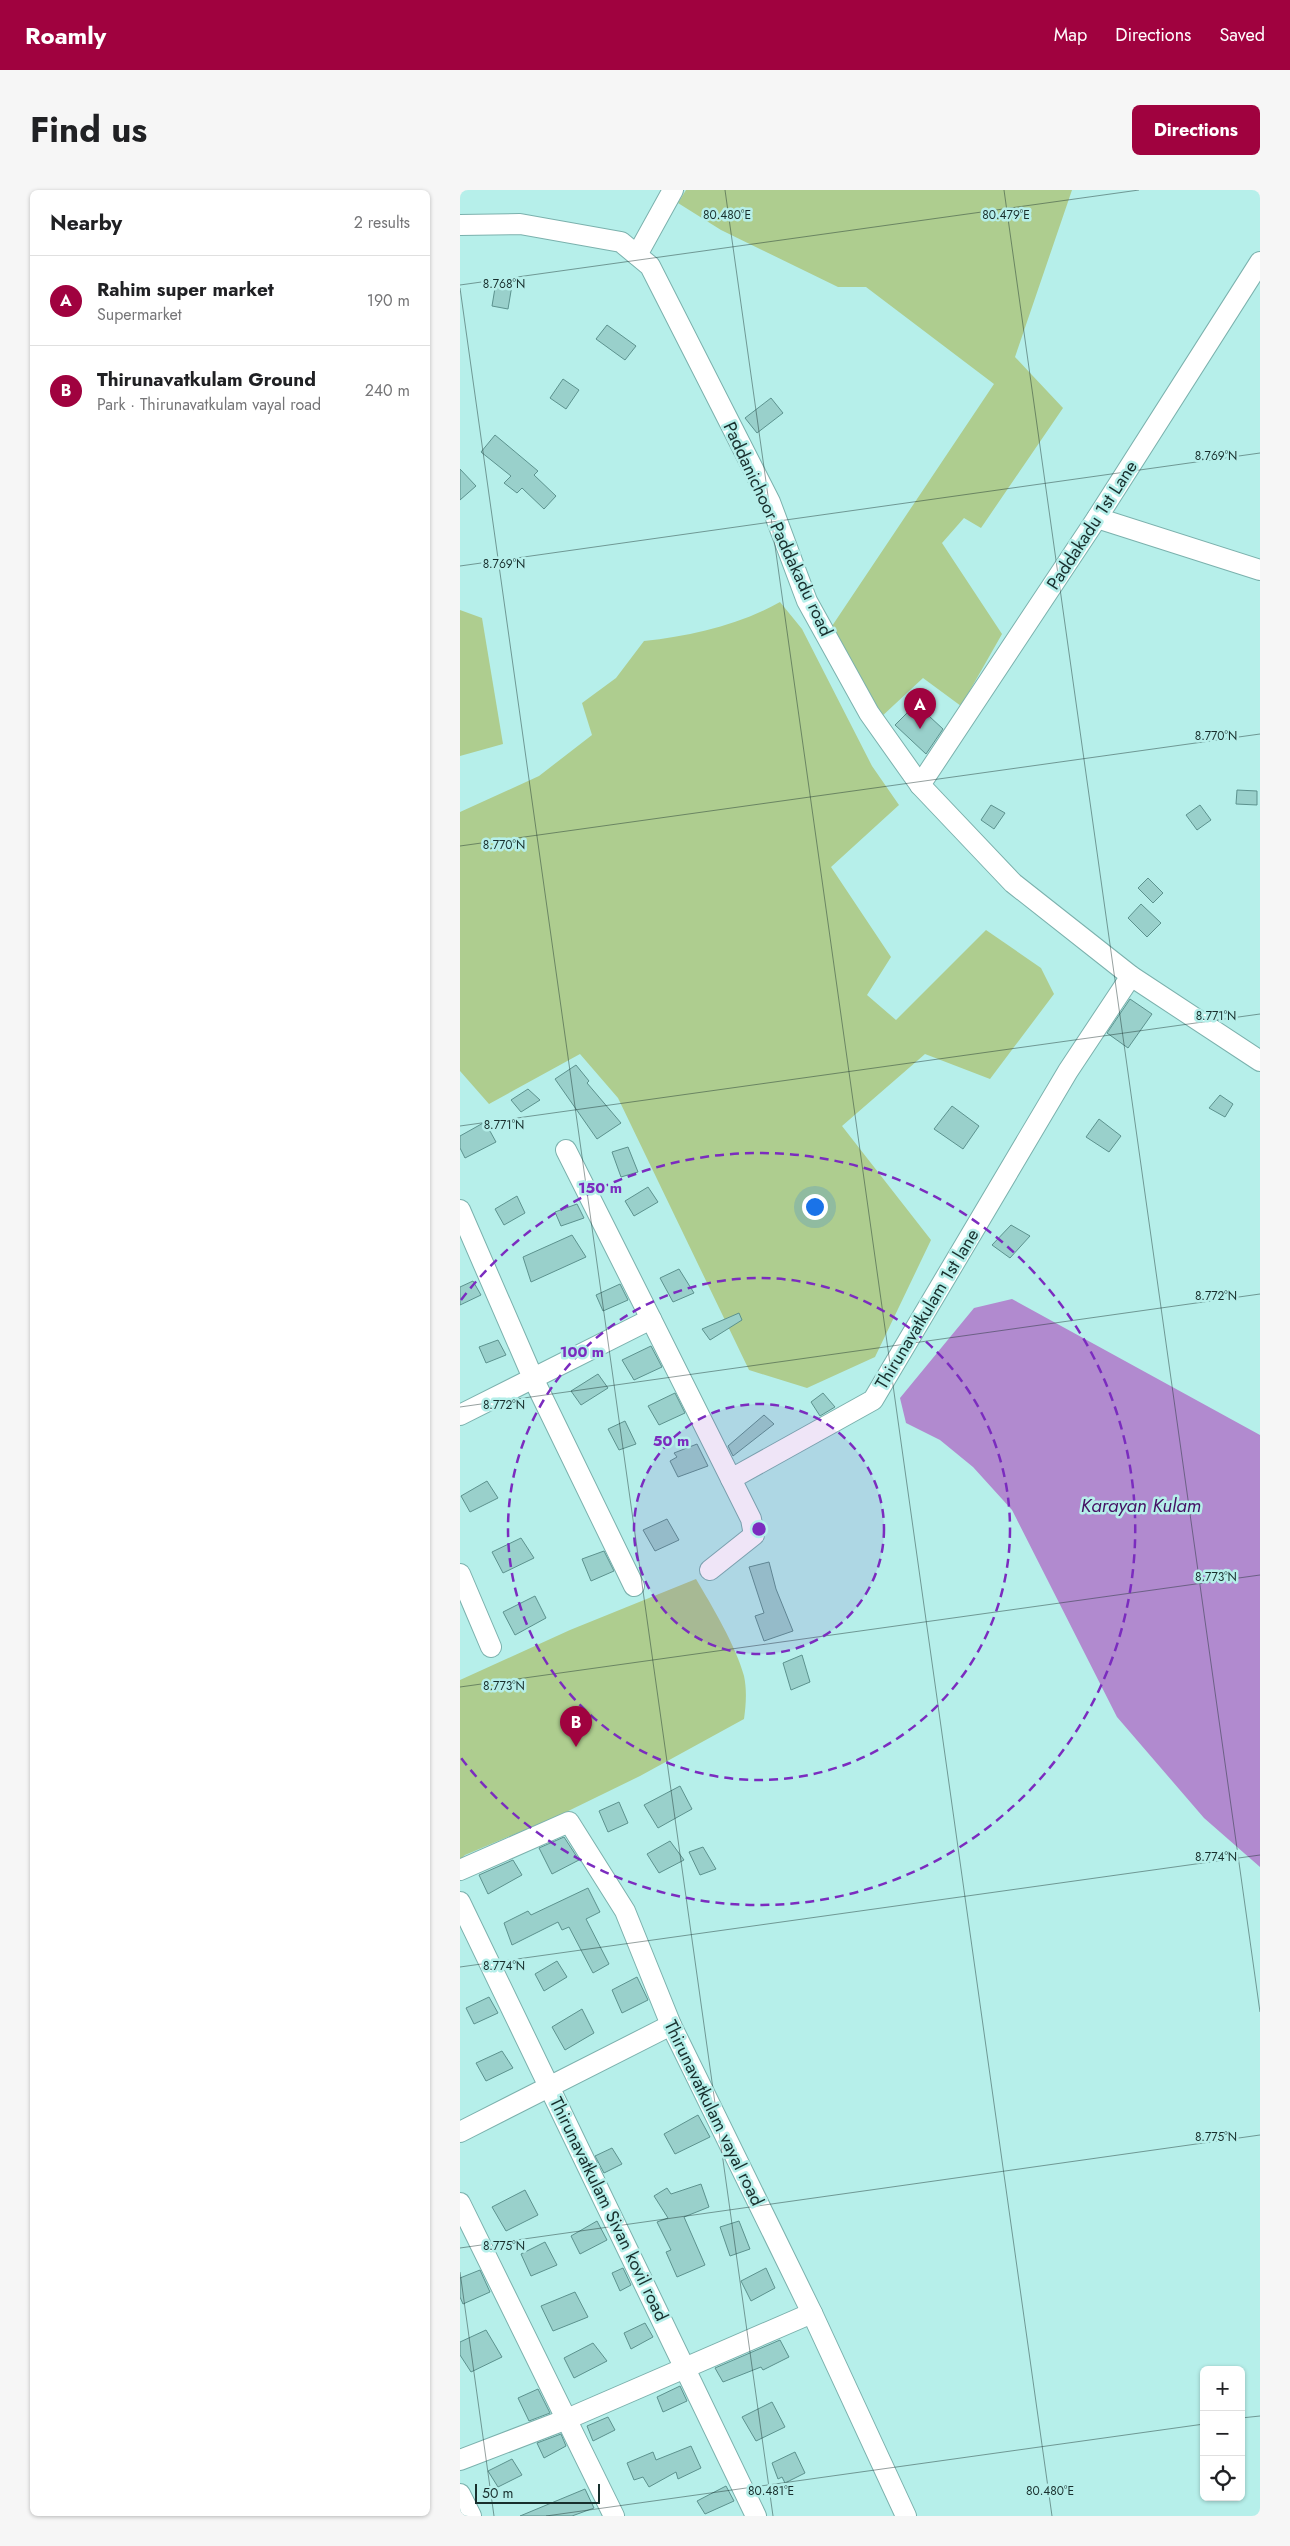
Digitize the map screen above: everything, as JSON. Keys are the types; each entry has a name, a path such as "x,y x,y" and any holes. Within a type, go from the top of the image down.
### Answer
{"street":[{"path":"637,255 673,190"},
{"name":"Paddanichoor Paddakadu road","path":"460,225 520,224 621,242 650,266 770,502 807,601 869,713 920,785 1013,883 1131,976 1260,1061"},
{"name":"Paddakadu 1st Lane","path":"920,785 1097,518 1260,262"},
{"path":"1097,518 1260,570"},
{"name":"Thirunavatkulam 1st lane","path":"731,1479 873,1400 1068,1071 1131,976"},
{"path":"566,1150 751,1519 754,1535 710,1570"},
{"path":"460,1210 533,1378 634,1586"},
{"path":"460,1415 651,1319"},
{"path":"460,1574 491,1647"},
{"name":"Thirunavatkulam vayal road","path":"460,1870 569,1822 625,1911 671,2025 812,2313 906,2516"},
{"name":"Thirunavatkulam Sivan kovil road","path":"460,1902 756,2516"},
{"path":"460,2132 671,2025"},
{"path":"460,2203 614,2516"},
{"path":"460,2460 567,2418 812,2313"},
{"path":"460,2494 471,2516"}],"green space":[{"path":"686,190 1072,190 1015,357 1063,408 981,528 964,518 942,543 1002,634 961,706 923,678 880,718 828,632 994,384 866,287 838,287 721,230 678,203"},
{"path":"780,602 802,629 872,766 899,805 831,867 891,957 867,995 896,1020 986,930 1041,968 1054,994 990,1079 925,1054 842,1126 931,1240 875,1357 807,1388 749,1370 618,1098 580,1054 489,1104 460,1071 460,812 539,776 592,735 582,703 616,678 644,641 697,633 748,617"},
{"path":"460,610 482,618 503,744 460,756"},
{"path":"696,1579 723,1626 740,1664 746,1687 744,1719 640,1776 560,1815 465,1855 460,1860 460,1680 570,1630"}],"water":[{"name":"Karayan Kulam","path":"1012,1299 1260,1435 1260,1867 1204,1818 1117,1717 1012,1510 973,1467 940,1440 906,1423 900,1398 974,1308"}],"building":[{"path":"496,282 512,285 508,309 492,306"},
{"path":"607,325 636,346 625,360 596,339"},
{"path":"563,379 579,390 566,409 550,398"},
{"path":"771,398 783,413 757,433 745,418"},
{"path":"495,435 538,471 534,475 556,496 544,509 522,488 517,493 504,483 511,476 481,452"},
{"path":"460,469 476,486 460,500"},
{"path":"916,704 943,729 926,754 895,725"},
{"path":"1237,790 1257,791 1257,805 1236,804"},
{"path":"991,805 1005,813 994,829 981,820"},
{"path":"1200,805 1211,820 1197,830 1186,815"},
{"path":"1148,878 1163,893 1153,903 1138,888"},
{"path":"1141,904 1161,923 1147,937 1128,918"},
{"path":"1130,999 1152,1014 1128,1048 1107,1033"},
{"path":"576,1065 589,1081 587,1083 621,1123 597,1139 555,1079"},
{"path":"528,1089 540,1100 521,1112 511,1100"},
{"path":"1220,1095 1233,1104 1225,1117 1209,1108"},
{"path":"952,1106 979,1126 963,1149 934,1129"},
{"path":"1099,1119 1121,1136 1109,1152 1086,1137"},
{"path":"485,1122 496,1142 465,1158 460,1148 460,1136"},
{"path":"628,1147 638,1172 621,1177 612,1152"},
{"path":"648,1187 658,1202 634,1216 625,1201"},
{"path":"517,1196 525,1213 504,1225 495,1209"},
{"path":"577,1204 584,1218 561,1226 555,1212"},
{"path":"1011,1225 1030,1236 1010,1258 992,1245"},
{"path":"572,1235 586,1257 531,1282 523,1257"},
{"path":"679,1269 694,1293 673,1302 660,1278"},
{"path":"473,1281 481,1295 460,1305 460,1287"},
{"path":"620,1284 628,1300 603,1311 596,1295"},
{"path":"739,1313 742,1320 710,1340 702,1329"},
{"path":"498,1340 506,1355 486,1363 479,1347"},
{"path":"651,1346 662,1367 634,1380 622,1360"},
{"path":"598,1374 608,1388 581,1405 571,1391"},
{"path":"675,1393 685,1413 659,1425 648,1406"},
{"path":"823,1393 835,1407 820,1416 811,1402"},
{"path":"764,1415 774,1424 733,1456 728,1446"},
{"path":"625,1421 636,1444 619,1450 608,1429"},
{"path":"697,1444 708,1466 678,1477 670,1461 677,1457 674,1453"},
{"path":"487,1481 498,1498 470,1512 461,1496"},
{"path":"667,1519 679,1540 655,1551 643,1530"},
{"path":"521,1538 534,1558 503,1573 492,1552"},
{"path":"604,1551 614,1571 591,1581 582,1559"},
{"path":"769,1562 776,1589 793,1631 764,1641 755,1616 764,1613 749,1567"},
{"path":"535,1596 546,1618 515,1635 503,1612"},
{"path":"802,1655 810,1682 791,1690 783,1663"},
{"path":"680,1786 692,1809 658,1828 644,1805"},
{"path":"619,1802 628,1823 608,1832 599,1811"},
{"path":"564,1837 579,1860 552,1874 539,1848"},
{"path":"670,1841 684,1860 659,1873 647,1854"},
{"path":"703,1847 716,1869 700,1875 689,1852"},
{"path":"513,1860 522,1875 488,1894 479,1875"},
{"path":"588,1888 600,1912 586,1919 609,1964 593,1973 569,1927 562,1930 558,1922 512,1945 504,1923 528,1911 531,1915"},
{"path":"557,1961 567,1977 544,1991 535,1974"},
{"path":"637,1977 648,2000 622,2013 612,1990"},
{"path":"489,1997 498,2013 474,2024 466,2008"},
{"path":"582,2009 594,2033 565,2050 552,2027"},
{"path":"502,2051 513,2068 486,2081 476,2063"},
{"path":"698,2115 710,2137 675,2154 664,2134"},
{"path":"612,2148 622,2164 604,2173 595,2156"},
{"path":"701,2184 709,2207 684,2217 705,2265 677,2277 666,2252 671,2250 657,2222 668,2218 654,2196 667,2188 671,2194"},
{"path":"525,2190 538,2215 506,2231 492,2207"},
{"path":"597,2221 607,2240 580,2254 571,2236"},
{"path":"739,2221 750,2249 730,2256 720,2227"},
{"path":"545,2242 557,2265 531,2276 521,2254"},
{"path":"623,2268 631,2285 620,2291 612,2273"},
{"path":"766,2268 775,2288 751,2301 741,2281"},
{"path":"480,2270 490,2292 463,2304 460,2297 460,2278"},
{"path":"575,2292 588,2317 553,2331 541,2306"},
{"path":"645,2323 653,2337 631,2349 624,2333"},
{"path":"486,2330 502,2357 471,2372 460,2355 460,2342"},
{"path":"780,2340 789,2357 763,2370 761,2367 723,2382 715,2368"},
{"path":"593,2343 607,2361 574,2378 564,2358"},
{"path":"680,2386 687,2401 663,2412 657,2397"},
{"path":"538,2389 550,2413 529,2421 518,2398"},
{"path":"772,2402 785,2427 756,2441 742,2417"},
{"path":"608,2417 615,2430 593,2441 587,2426"},
{"path":"561,2434 566,2446 544,2458 537,2443"},
{"path":"691,2446 701,2468 678,2479 676,2472 649,2487 643,2477 634,2480 627,2463 653,2452 656,2460"},
{"path":"795,2452 805,2473 785,2483 782,2477 778,2479 772,2463"},
{"path":"512,2459 522,2475 498,2487 488,2471"},
{"path":"726,2486 734,2501 705,2514 697,2501"},
{"path":"585,2489 594,2508 572,2516 520,2516"}],"place":[{"name":"Rahim super market","path":"920,729"},
{"name":"Thirunavatkulam Ground","path":"576,1747"}]}
